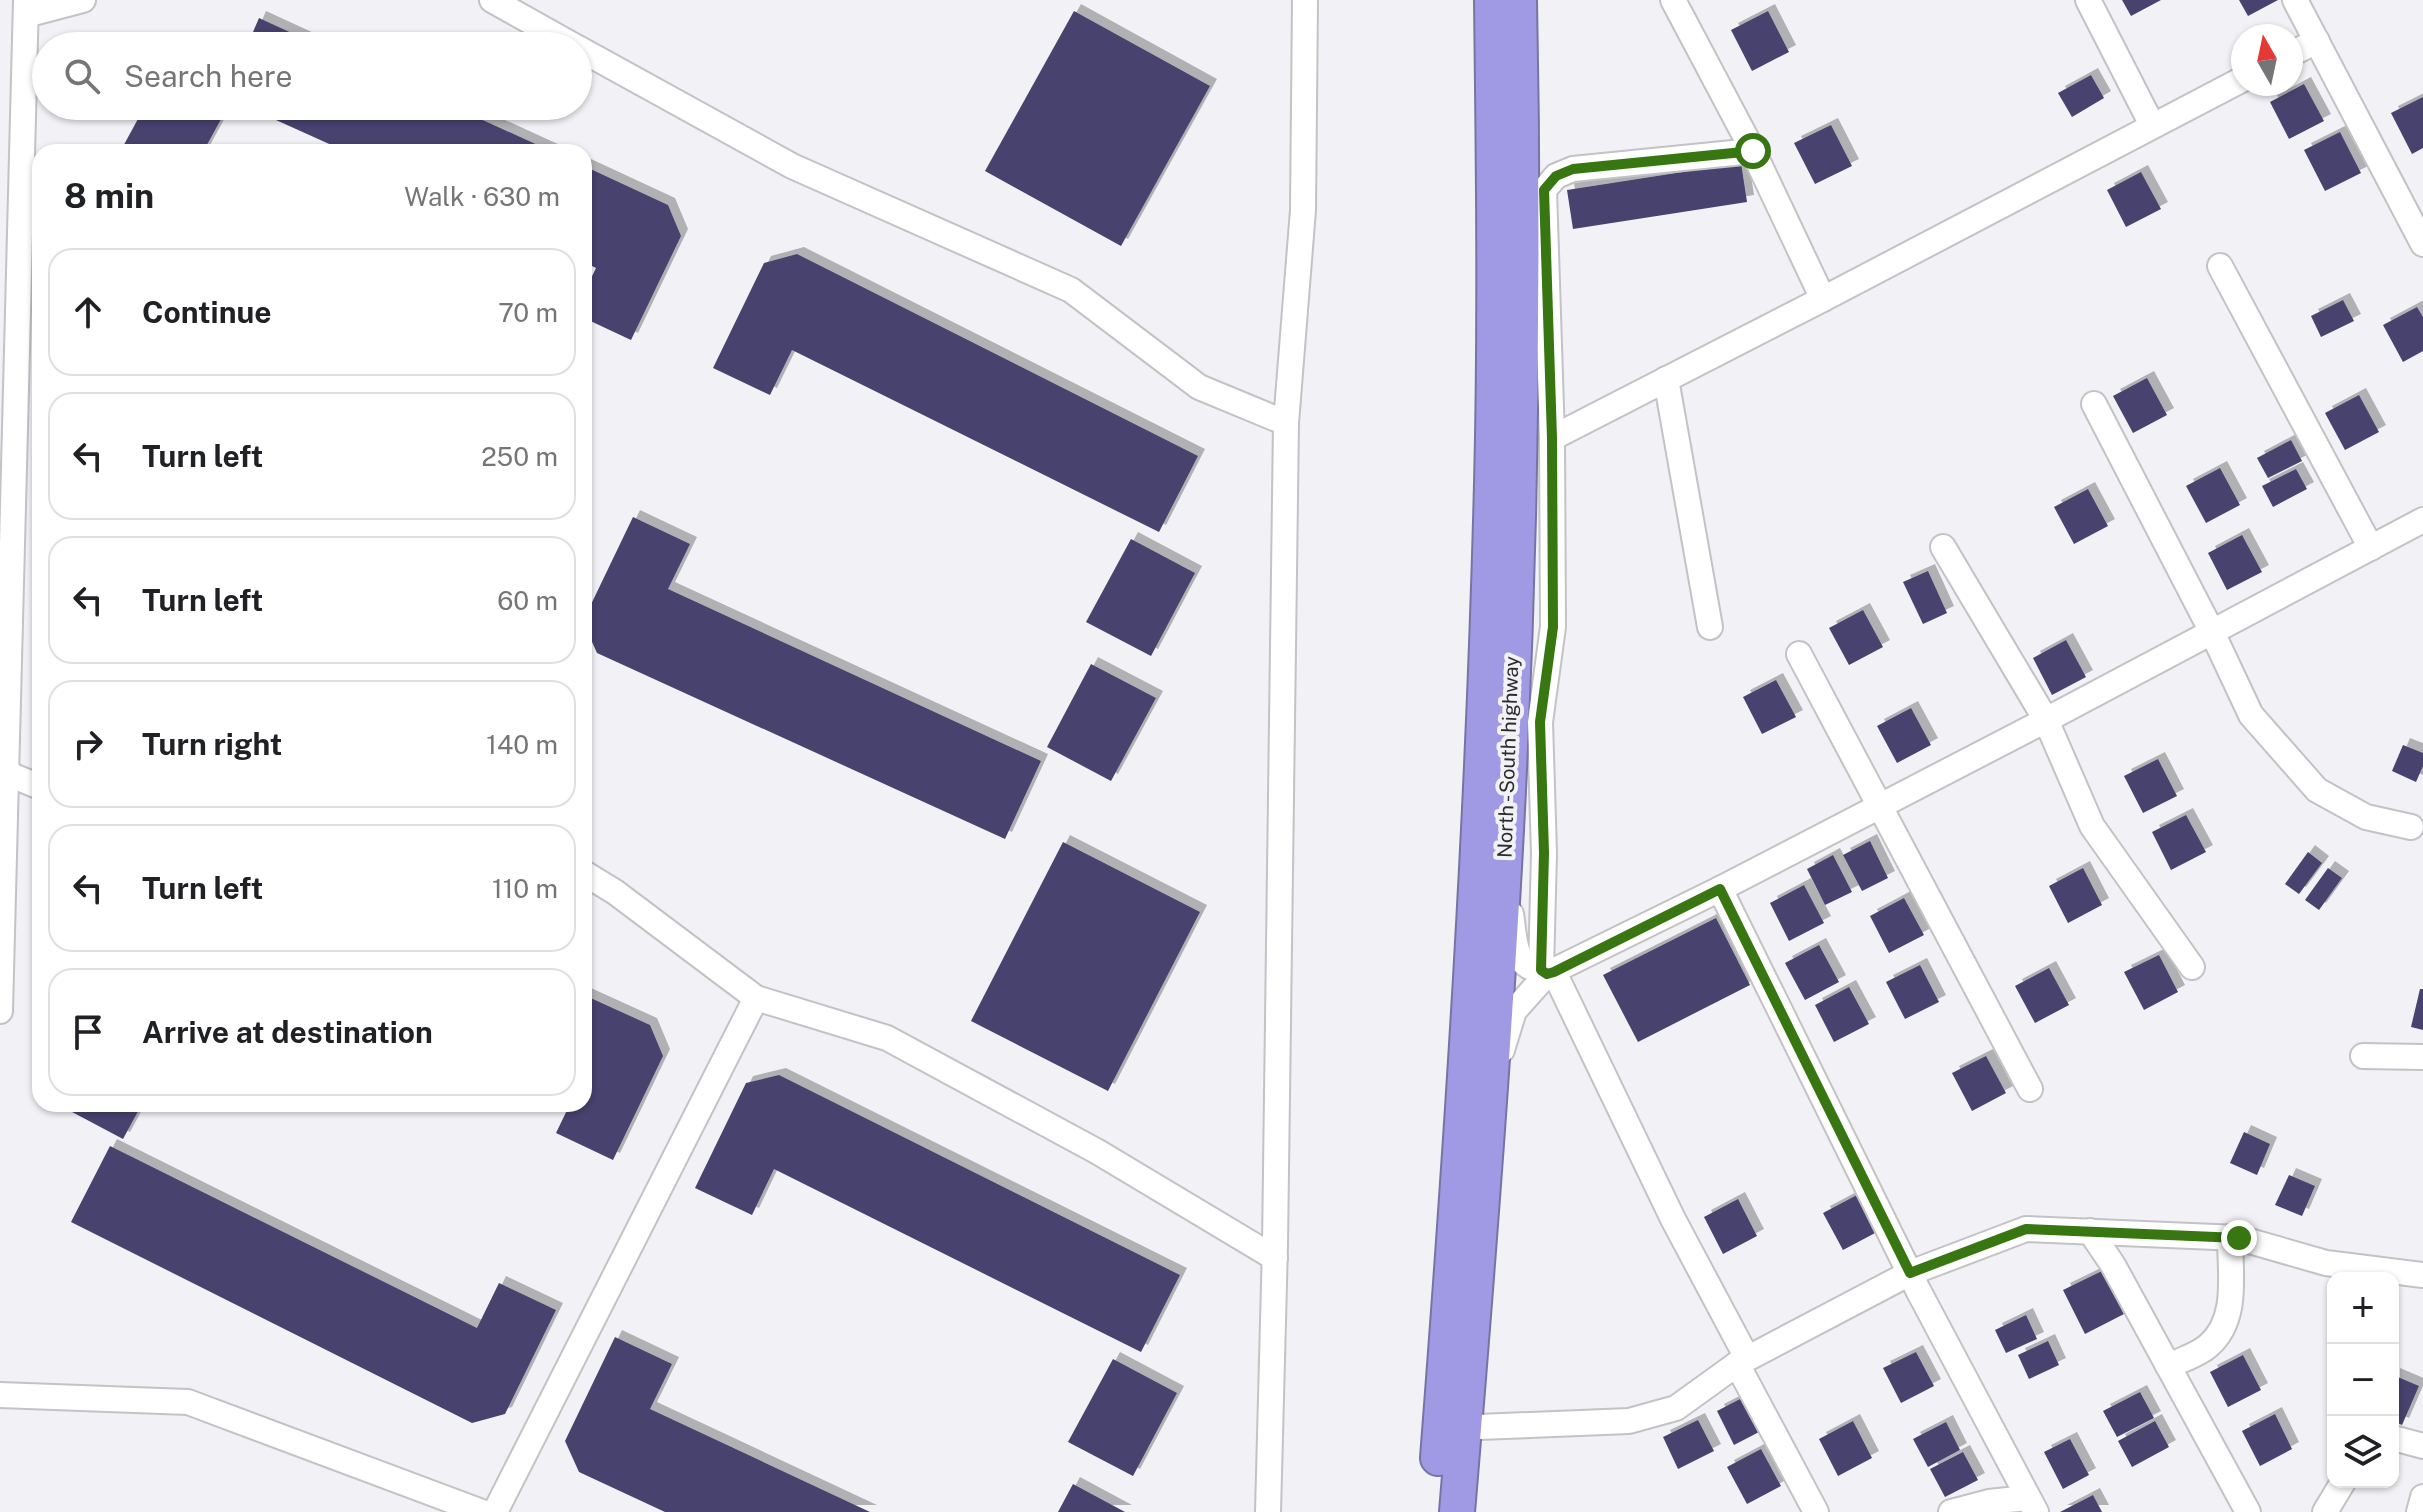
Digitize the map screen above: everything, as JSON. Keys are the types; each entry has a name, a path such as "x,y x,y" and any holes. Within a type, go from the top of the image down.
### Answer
{"highway":[{"name":"North - South highway","path":"1434,1512 1470,989 1485,693 1492,483 1495,226 1492,0"},
{"name":"North - South highway","path":"1457,1512 1482,1206 1504,868 1518,499 1521,280 1519,0"}],"street":[{"path":"0,1011 26,8 83,0"},
{"path":"492,0 549,32"},
{"path":"1268,1512 1275,1258 1286,423 1303,210 1305,0"},
{"path":"1673,0 1753,151 1823,299"},
{"path":"2088,0 2152,125"},
{"path":"2295,0 2423,244"},
{"path":"2303,48 2317,41"},
{"path":"592,56 792,166 1071,290 1199,387 1286,423"},
{"path":"1552,438 2231,85"},
{"path":"1753,151 1573,169 1556,176 1544,190 1552,438 1553,627 1540,722 1548,972 1816,1512"},
{"path":"2220,266 2371,548"},
{"path":"1666,379 1710,627"},
{"path":"2094,404 2212,632 2251,715 2317,790 2366,817 2411,827"},
{"path":"1488,1098 1514,1011 1548,972 1720,889 2423,520"},
{"path":"1943,547 2046,720 2092,826 2192,967"},
{"path":"1799,654 1882,805 2030,1089"},
{"path":"6,773 32,784"},
{"path":"1504,868 1518,954 1527,966 1548,972"},
{"path":"592,878 756,998 887,1038 1098,1152 1275,1258"},
{"path":"1720,889 1910,1273 2032,1505"},
{"path":"495,1512 756,998"},
{"path":"2363,1056 2423,1057"},
{"path":"1464,1425 1629,1421 1676,1408 1742,1361 1910,1273 2026,1229 2239,1238 2326,1263 2423,1275"},
{"path":"2090,1231 2113,1265 2248,1512"},
{"path":"2168,1366 2206,1348 2224,1329 2231,1298 2230,1237"},
{"path":"0,1395 188,1402 482,1512"},
{"path":"2399,1440 2423,1446"},
{"path":"2325,1512 2339,1488"},
{"path":"2419,1512 2423,1497"},
{"path":"1951,1512 1989,1502 2032,1505"}],"building":[{"path":"2122,0 2161,0 2131,16"},
{"path":"2239,0 2278,0 2248,16"},
{"path":"1074,11 1210,86 1121,246 985,171"},
{"path":"1768,11 1789,52 1752,71 1731,30"},
{"path":"259,18 290,32 253,32"},
{"path":"2091,75 2104,98 2072,117 2058,93"},
{"path":"2303,85 2324,121 2289,139 2270,102 2281,96 2303,96"},
{"path":"2423,97 2423,148 2412,154 2391,113"},
{"path":"137,120 221,120 207,144 124,144"},
{"path":"276,120 483,120 535,144 329,144"},
{"path":"1831,125 1852,166 1815,184 1794,143"},
{"path":"2340,132 2361,173 2325,191 2304,150"},
{"path":"1741,163 1747,202 1573,229 1567,190"},
{"path":"592,170 668,205 681,236 631,340 592,322 592,276 596,268 592,266"},
{"path":"2141,172 2161,209 2126,227 2107,190"},
{"path":"797,254 1198,456 1159,532 792,350 770,395 713,368 764,263"},
{"path":"2343,300 2354,321 2321,337 2311,316"},
{"path":"2417,307 2423,317 2423,351 2403,362 2383,325"},
{"path":"2147,378 2167,415 2133,433 2113,396"},
{"path":"2359,395 2379,432 2345,450 2325,413"},
{"path":"2291,440 2302,461 2268,478 2257,458"},
{"path":"2220,468 2240,505 2206,523 2186,486"},
{"path":"2296,469 2307,489 2273,507 2262,486"},
{"path":"2088,489 2108,526 2074,544 2054,507"},
{"path":"633,517 690,544 668,589 1041,761 1005,839 597,653 592,642 592,602"},
{"path":"2242,535 2262,572 2227,590 2208,553"},
{"path":"1131,539 1195,573 1151,656 1086,622"},
{"path":"1928,571 1947,613 1923,624 1903,582"},
{"path":"1863,610 1883,647 1849,665 1829,628"},
{"path":"2066,640 2086,677 2052,695 2033,658"},
{"path":"1091,664 1156,698 1111,781 1047,747"},
{"path":"1776,680 1796,717 1762,734 1743,697"},
{"path":"1911,708 1931,745 1897,763 1877,726"},
{"path":"2403,745 2423,753 2423,766 2416,782 2392,771"},
{"path":"2158,759 2177,796 2143,813 2124,776"},
{"path":"2186,815 2206,852 2171,870 2152,832"},
{"path":"1870,841 1888,878 1862,891 1843,855"},
{"path":"1063,842 1200,912 1108,1091 971,1021"},
{"path":"2308,852 2322,863 2299,894 2285,884"},
{"path":"1833,855 1852,892 1825,905 1807,869"},
{"path":"2083,868 2102,905 2068,923 2049,886"},
{"path":"2328,868 2342,878 2319,910 2305,900"},
{"path":"1804,885 1824,923 1789,941 1770,903"},
{"path":"1904,898 1924,935 1889,953 1870,916"},
{"path":"1716,918 1750,985 1638,1042 1603,975"},
{"path":"1819,945 1839,982 1805,1000 1785,963"},
{"path":"2159,955 2178,992 2144,1010 2124,972"},
{"path":"1920,965 1939,1002 1905,1019 1886,982"},
{"path":"2049,968 2069,1005 2035,1023 2015,986"},
{"path":"1849,987 1869,1024 1834,1042 1815,1005"},
{"path":"2420,989 2423,989 2423,1030 2411,1027"},
{"path":"592,999 650,1025 663,1056 613,1160 556,1133 566,1112 592,1112"},
{"path":"1986,1056 2006,1093 1972,1111 1952,1073"},
{"path":"779,1075 1180,1275 1141,1352 774,1169 752,1215 695,1188 746,1083"},
{"path":"72,1112 138,1112 123,1139"},
{"path":"2244,1132 2270,1144 2257,1175 2230,1163"},
{"path":"110,1146 477,1328 499,1283 556,1310 505,1414 472,1423 71,1222"},
{"path":"2289,1175 2315,1186 2302,1216 2275,1205"},
{"path":"1857,1195 1877,1232 1843,1250 1823,1213"},
{"path":"1738,1199 1757,1236 1723,1254 1704,1217"},
{"path":"2102,1271 2124,1314 2085,1334 2063,1290"},
{"path":"2026,1315 2037,1339 2006,1353 1995,1330"},
{"path":"615,1337 672,1364 650,1409 870,1512 665,1512 579,1472 565,1441"},
{"path":"2048,1341 2059,1365 2029,1379 2018,1355"},
{"path":"1916,1352 1934,1386 1901,1403 1883,1368"},
{"path":"2243,1355 2261,1390 2228,1407 2210,1372"},
{"path":"1113,1359 1177,1393 1133,1476 1068,1442"},
{"path":"2399,1378 2419,1386 2402,1425 2399,1424"},
{"path":"2140,1392 2154,1418 2117,1437 2103,1411"},
{"path":"1742,1398 1759,1432 1734,1445 1717,1411"},
{"path":"2275,1414 2292,1449 2260,1466 2242,1431"},
{"path":"1698,1420 1714,1451 1678,1469 1663,1437"},
{"path":"1853,1421 1872,1458 1838,1476 1819,1439"},
{"path":"2155,1421 2169,1447 2132,1467 2118,1441"},
{"path":"1946,1422 1960,1450 1928,1467 1913,1439"},
{"path":"2070,1439 2089,1475 2063,1489 2044,1452"},
{"path":"1761,1449 1781,1486 1747,1504 1727,1467"},
{"path":"1963,1452 1978,1480 1945,1497 1930,1469"},
{"path":"1073,1484 1125,1512 1058,1512"},
{"path":"2093,1495 2102,1512 2060,1512"}],"route":[{"path":"1753,151 1573,169 1556,176 1544,190 1552,438 1553,627 1540,722 1544,853 1541,970 1547,974 1554,972 1720,889 1910,1273 2026,1229 2239,1238"}]}
